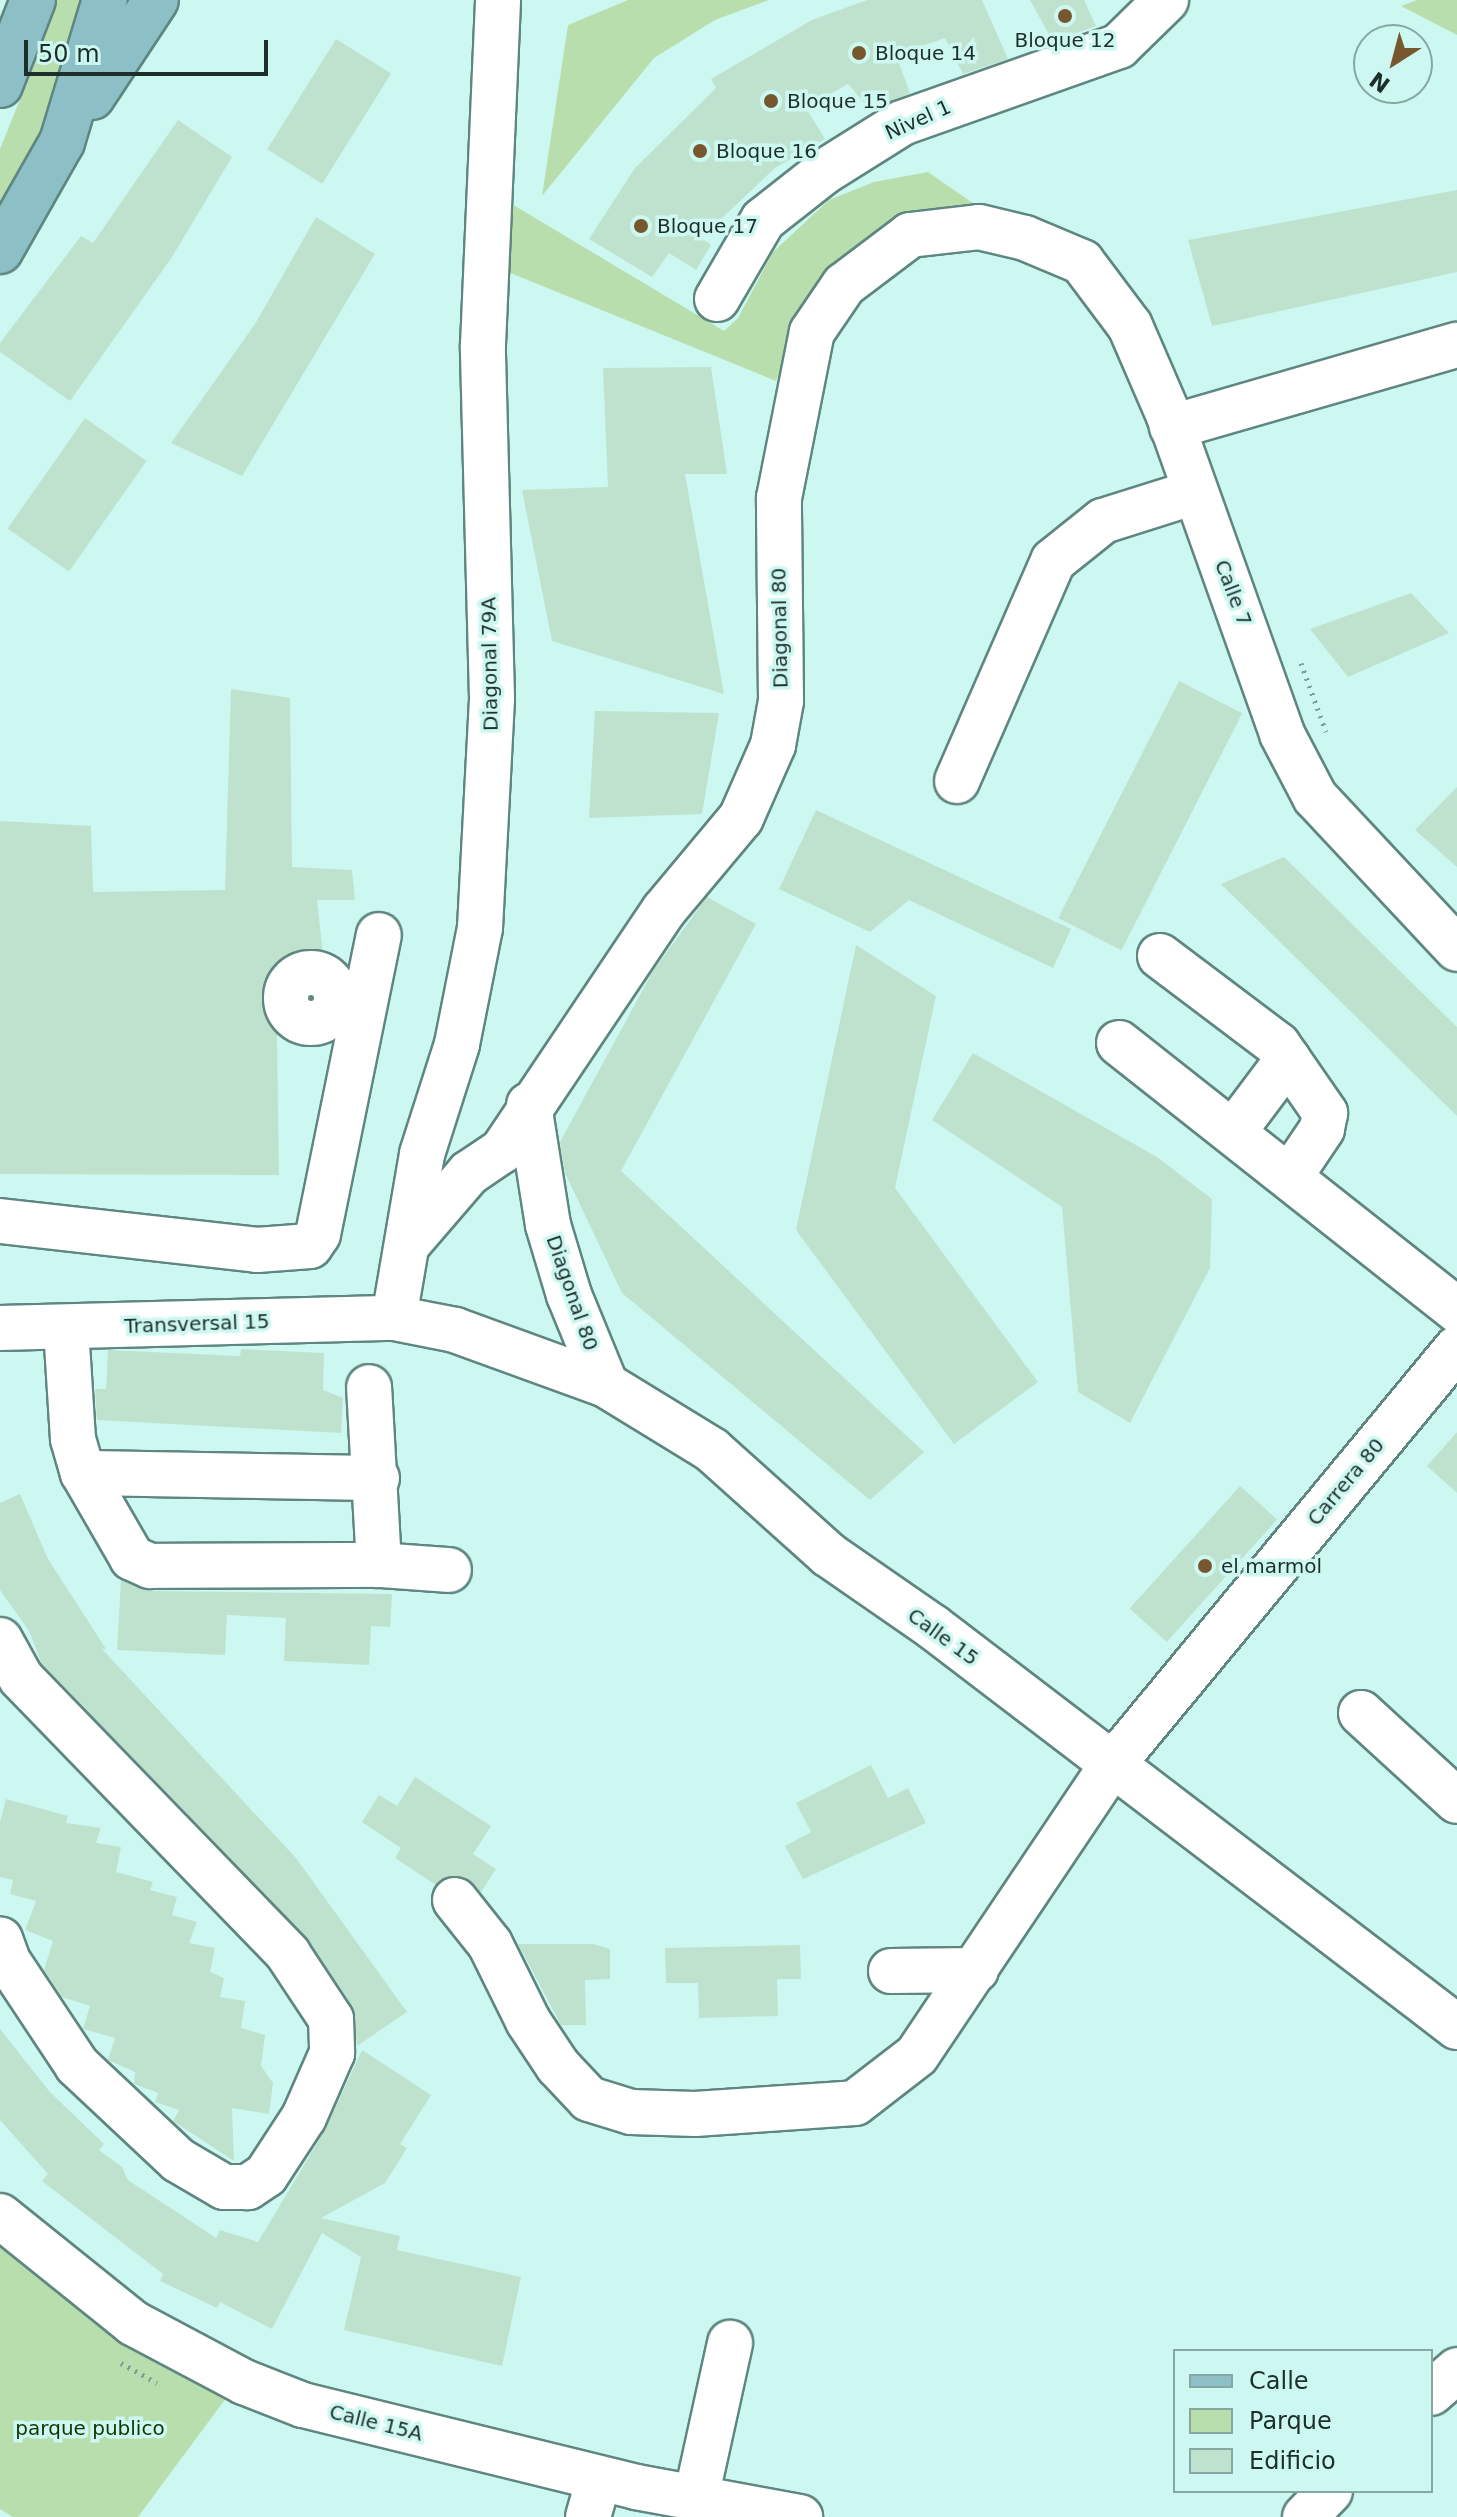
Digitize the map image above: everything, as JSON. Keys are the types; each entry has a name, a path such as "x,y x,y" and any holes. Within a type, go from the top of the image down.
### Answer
{"main road":[{"path":"0,85 33,0"},
{"path":"62,142 105,0"},
{"path":"0,251 62,142 156,0"}],"street":[{"name":"Diagonal 79A","path":"394,1318 422,1154 457,1044 478,942 492,698 483,345 498,0"},
{"name":"Nivel 1","path":"717,299 763,220 824,172 902,123 1119,46 1166,2"},
{"name":"Diagonal 80","path":"407,1245 469,1173 502,1151 529,1105 664,910 741,818 773,745 781,701 779,498 812,332 844,285 910,235 979,227 1025,238"},
{"name":"Calle 7","path":"1025,238 1082,262 1130,326 1172,427 1282,734 1315,797 1457,949"},
{"path":"1172,427 1457,345"},
{"path":"957,781 1028,607 1053,561 1103,521 1195,492"},
{"path":"0,1221 257,1250 310,1246 318,1234 348,1014 379,935"},
{"path":"1160,956 1278,1045 1325,1113 1322,1129 1291,1175"},
{"path":"1119,1043 1291,1175 1457,1310"},
{"path":"1234,1131 1288,1059"},
{"name":"Diagonal 80","path":"529,1105 548,1225 569,1295 606,1385"},
{"path":"422,1154 469,1173"},
{"name":"Calle 15","path":"394,1318 455,1330 606,1385 712,1450 829,1555 933,1627 1457,2027"},
{"name":"Transversal 15","path":"0,1328 394,1318"},
{"path":"66,1328 73,1439 83,1473 132,1558 139,1563 379,1565 449,1570"},
{"name":"Carrera 80","path":"455,1900 490,1944 528,2021 558,2066 589,2099 631,2112 695,2114 855,2103 917,2055 1112,1765 1457,1348"},
{"path":"369,1387 377,1478 379,1565"},
{"path":"83,1473 377,1478"},
{"path":"0,1640 21,1678 288,1954 331,2019 332,2053 304,2117 266,2175 248,2187 224,2187 178,2160 77,2065 8,1961 0,1939"},
{"path":"1361,1713 1457,1801"},
{"path":"891,1971 976,1970"},
{"name":"Calle 15A","path":"0,2216 133,2323 244,2382 303,2405 594,2498 696,2498 800,2517"},
{"path":"696,2498 730,2343"},
{"path":"1433,2391 1457,2370"},
{"path":"1305,2517 1328,2493"}],"path":[{"path":"1296,652 1326,725 1327,740"}],"green space":[{"path":"50,0 81,0 38,144 0,214 0,149 36,60"},
{"path":"628,0 769,0 715,20 654,58 542,196 568,25"},
{"path":"1417,0 1457,0 1457,35 1401,6"},
{"path":"928,172 980,208 808,304 776,381 503,270 505,200 724,331 738,318 773,252 829,200 874,182"},
{"name":"parque publico","path":"0,2235 135,2352 235,2386 138,2517 13,2517 0,2509"}],"building":[{"path":"867,0 982,0 1008,59 963,74 945,38 896,55 910,93 871,111 848,84 806,108 825,139 775,168 701,238 711,245 696,270 669,253 652,277 589,239 635,168 716,88 711,79 812,20"},
{"name":"Bloque 12","path":"1030,0 1084,0 1096,26 1053,42"},
{"path":"336,39 391,73 322,184 267,149"},
{"path":"178,120 232,157 172,257 70,401 0,352 0,343 81,236 93,243"},
{"path":"1457,190 1457,272 1212,326 1188,240"},
{"path":"316,217 375,254 242,476 171,443 255,324"},
{"path":"711,367 727,474 685,474 724,694 552,641 522,490 608,487 603,368"},
{"path":"85,418 146,461 69,572 8,529"},
{"path":"1411,593 1449,633 1348,677 1310,629"},
{"path":"1179,681 1242,713 1121,950 1058,918"},
{"path":"231,689 290,698 292,867 352,870 355,900 317,900 324,964 276,966 279,1175 0,1174 0,821 91,826 93,892 225,890"},
{"path":"595,711 719,713 702,814 589,818"},
{"path":"1457,787 1457,867 1415,830"},
{"path":"816,810 1071,929 1053,968 909,900 870,932 779,889"},
{"path":"1284,857 1457,1027 1457,1116 1221,884"},
{"path":"707,897 756,924 621,1171 924,1452 870,1500 622,1293 565,1173 560,1142 653,971"},
{"path":"856,945 936,996 895,1188 1038,1382 954,1444 796,1230"},
{"path":"973,1053 1157,1157 1212,1199 1210,1268 1130,1423 1078,1392 1062,1207 932,1120"},
{"path":"241,1349 324,1353 323,1390 343,1398 341,1433 97,1420 95,1389 106,1389 108,1350 240,1356"},
{"path":"1457,1432 1457,1493 1427,1466"},
{"name":"el marmol","path":"1240,1486 1277,1519 1167,1642 1130,1609"},
{"path":"20,1494 48,1559 106,1649 102,1649 296,1858 407,2012 357,2046 352,2005 306,1937 42,1664 29,1631 0,1590 0,1503"},
{"path":"121,1580 150,1591 392,1594 390,1627 371,1626 369,1665 284,1661 286,1618 227,1615 225,1655 117,1650"},
{"path":"871,1765 888,1798 908,1788 926,1823 803,1879 785,1846 811,1832 796,1803"},
{"path":"415,1777 491,1826 473,1854 496,1869 481,1892 463,1877 451,1876 436,1885 395,1858 401,1848 362,1822 379,1795 397,1806"},
{"path":"6,1799 68,1816 66,1823 101,1828 96,1843 121,1847 116,1872 153,1882 150,1890 177,1897 172,1915 197,1922 189,1943 215,1948 210,1972 224,1978 220,1997 245,2001 241,2028 265,2035 261,2066 273,2083 269,2114 232,2108 234,2161 173,2121 179,2110 155,2102 158,2093 134,2084 135,2072 108,2060 115,2038 83,2029 90,2006 62,1997 44,1970 53,1941 25,1930 36,1901 10,1894 13,1880 0,1877 0,1822"},
{"path":"518,1944 593,1944 610,1949 610,1979 585,1980 586,2025 561,2025"},
{"path":"800,1945 801,1979 777,1979 778,2016 699,2018 698,1983 666,1983 665,1948"},
{"path":"0,2029 50,2092 104,2144 99,2150 122,2167 128,2180 216,2238 220,2230 258,2242 325,2130 362,2050 431,2095 400,2144 407,2148 385,2183 321,2218 400,2236 397,2250 521,2277 502,2366 344,2330 361,2257 322,2233 272,2329 220,2302 217,2308 160,2281 163,2274 42,2181 48,2174 0,2120"}],"place":[{"name":"Bloque 12","path":"1065,16"},
{"name":"Bloque 14","path":"859,53"},
{"name":"Bloque 15","path":"771,101"},
{"name":"Bloque 16","path":"700,151"},
{"name":"Bloque 17","path":"641,226"},
{"name":"el marmol","path":"1205,1566"}]}
